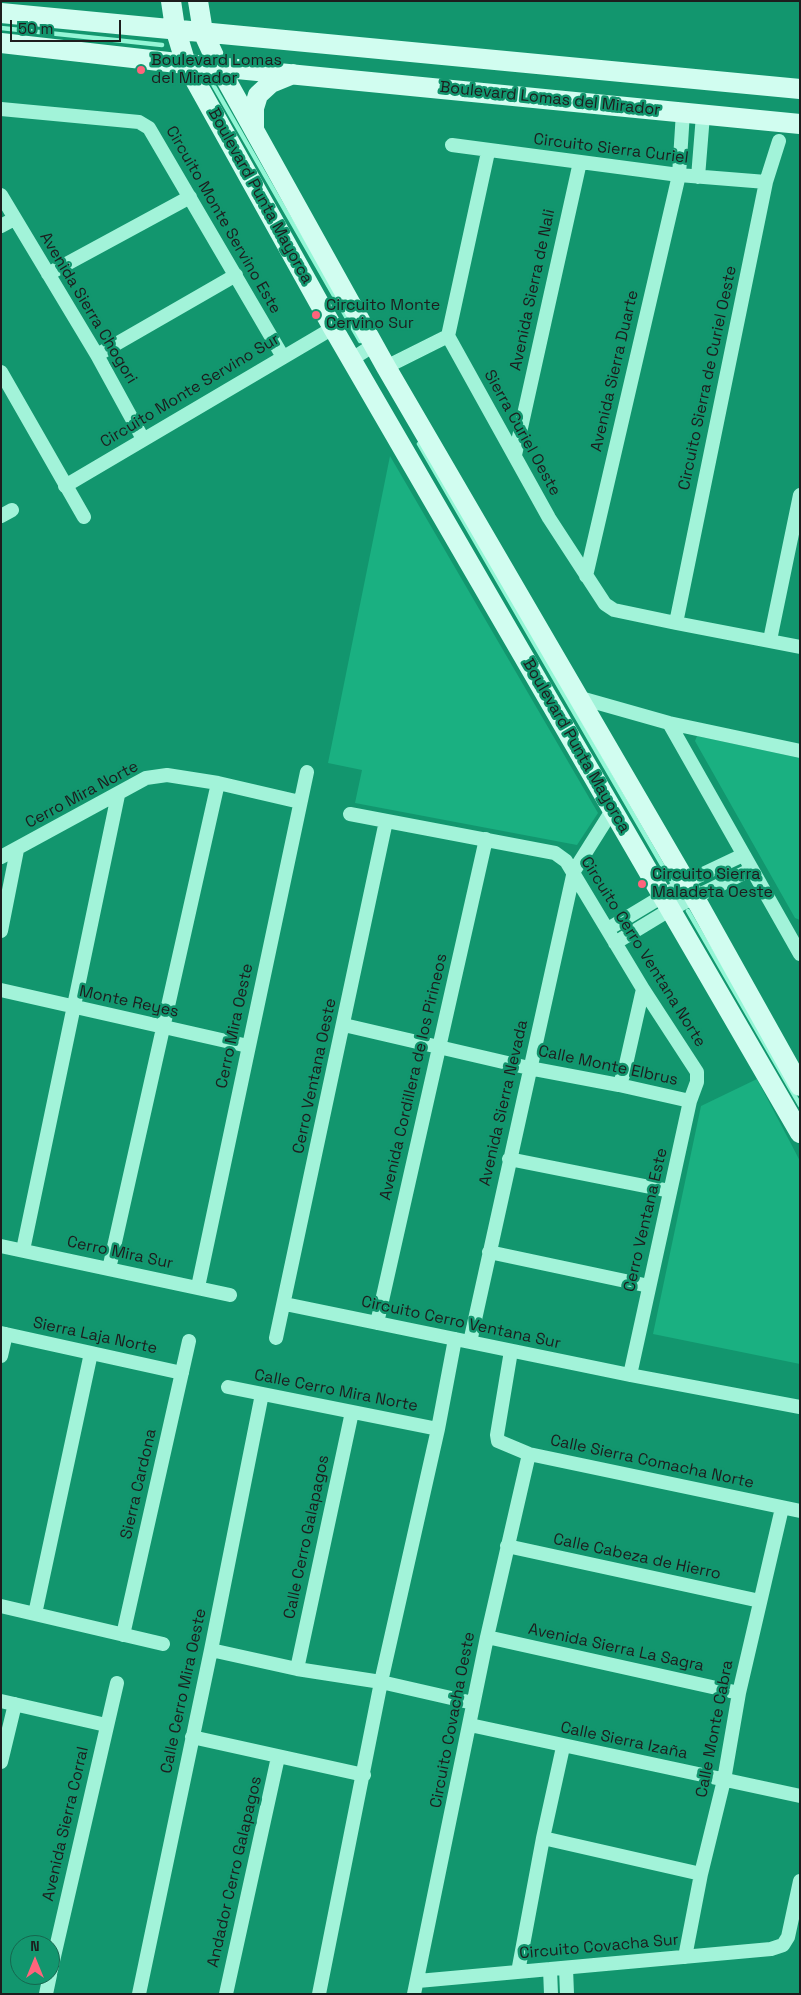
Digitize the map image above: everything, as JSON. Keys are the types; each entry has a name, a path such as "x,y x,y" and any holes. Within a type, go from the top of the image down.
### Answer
{"street":[{"name":"Boulevard Punta Mayorca","path":"171,1 175,28 186,64 333,328 800,1133"},
{"name":"Boulevard Punta Mayorca","path":"198,1 203,32 219,67 386,367 690,890 800,1086"},
{"name":"Boulevard Lomas del Mirador","path":"1,13 175,28 800,89"},
{"name":"Boulevard Lomas del Mirador","path":"1,43 186,64 800,124"},
{"path":"254,128 254,108 258,95 272,83 293,74"},
{"path":"662,110 664,77"},
{"name":"Circuito Monte Servino Este","path":"1,109 139,122 149,128 283,356"},
{"name":"Avenida Sierra Duarte","path":"586,576 678,175 683,112"},
{"path":"698,177 704,115"},
{"name":"Circuito Sierra de Curiel Oeste","path":"676,623 766,182 779,141"},
{"name":"Circuito Sierra Curiel","path":"452,145 488,152 678,175 766,182"},
{"path":"386,367 448,336 488,152"},
{"name":"Avenida Sierra de Nali","path":"515,455 580,162"},
{"name":"Avenida Sierra Chogori","path":"1,195 97,355 143,439"},
{"path":"48,274 190,197"},
{"path":"1,226 14,219"},
{"path":"97,355 236,275"},
{"name":"Circuito Monte Servino Sur","path":"66,486 333,328"},
{"name":"Sierra Curiel Oeste","path":"448,336 549,518 605,604 614,610 676,623"},
{"path":"352,359 374,345"},
{"path":"1,372 84,517"},
{"path":"770,640 800,495"},
{"path":"676,623 800,646"},
{"path":"577,697 669,722 800,751"},
{"path":"669,722 800,954"},
{"name":"Cerro Mira Oeste","path":"198,1287 307,772"},
{"name":"Cerro Mira Norte","path":"1,857 17,850 146,778 160,776 218,783 300,802"},
{"path":"109,1269 218,783"},
{"path":"23,1250 75,1008 118,794"},
{"name":"Avenida Sierra Nevada","path":"470,1342 574,871 613,809"},
{"name":"Circuito Cerro Ventana Norte","path":"350,814 555,853 566,860 643,989 697,1072"},
{"name":"Cerro Ventana Oeste","path":"276,1338 386,821"},
{"name":"Avenida Cordillera de los Pirineos","path":"376,1323 486,839"},
{"path":"1,931 17,850"},
{"path":"608,929 690,890 743,855"},
{"path":"690,890 752,870"},
{"path":"615,943 667,902"},
{"path":"619,1085 624,1073 643,989"},
{"name":"Monte Reyes","path":"2,991 248,1046"},
{"name":"Calle Monte Elbrus","path":"344,1025 529,1068 690,1101"},
{"name":"Cerro Ventana Este","path":"630,1375 690,1101 697,1082 697,1072"},
{"path":"509,1159 670,1191"},
{"name":"Cerro Mira Sur","path":"1,1246 230,1295"},
{"path":"489,1252 649,1286"},
{"name":"Circuito Cerro Ventana Sur","path":"284,1304 630,1375 800,1407"},
{"path":"1,1356 4,1333"},
{"name":"Sierra Laja Norte","path":"4,1333 182,1373"},
{"path":"320,1994 381,1682 438,1429 455,1339"},
{"name":"Sierra Cardona","path":"124,1635 189,1341"},
{"name":"Calle Sierra Comacha Norte","path":"511,1351 496,1434 498,1441 529,1454 800,1511"},
{"path":"35,1614 91,1353"},
{"name":"Calle Cerro Mira Norte","path":"228,1387 438,1429"},
{"name":"Calle Cerro Mira Oeste","path":"139,1994 262,1394"},
{"name":"Calle Cerro Galapagos","path":"297,1669 352,1412"},
{"name":"Circuito Covacha Oeste","path":"416,1987 470,1725 486,1637 529,1454"},
{"name":"Calle Monte Cabra","path":"685,1957 701,1874 724,1780 739,1693 782,1508"},
{"name":"Calle Cabeza de Hierro","path":"507,1546 760,1602"},
{"path":"1,1606 163,1644"},
{"name":"Avenida Sierra La Sagra","path":"486,1637 739,1693"},
{"path":"211,1650 297,1669 381,1682 473,1703"},
{"name":"Avenida Sierra Corral","path":"59,1935 117,1683"},
{"path":"1,1762 8,1703 106,1725"},
{"name":"Calle Sierra Izaña","path":"470,1725 563,1747 800,1796"},
{"path":"192,1738 364,1775"},
{"path":"518,1972 543,1838 563,1747"},
{"name":"Andador Cerro Galapagos","path":"226,1994 278,1757"},
{"path":"543,1838 701,1874"},
{"name":"Circuito Covacha Sur","path":"416,1987 518,1972 771,1949 783,1945 788,1937 800,1881"},
{"path":"566,1968 567,1994"},
{"path":"550,1969 550,1994"}],"green space":[{"path":"390,456 598,813 577,845 355,803 362,770 328,763"},
{"path":"697,736 800,758 800,920 795,918 695,741"},
{"path":"757,1079 800,1161 800,1364 653,1334 701,1106"}],"waterway":[{"path":"1,28 162,45"},
{"path":"211,81 360,341"},
{"path":"419,444 673,884"},
{"path":"688,911 800,1105"}],"place":[{"name":"Boulevard Lomas del Mirador","path":"141,70"},
{"name":"Circuito Monte Cervino Sur","path":"316,315"},
{"name":"Circuito Sierra Maladeta Oeste","path":"642,884"}]}
